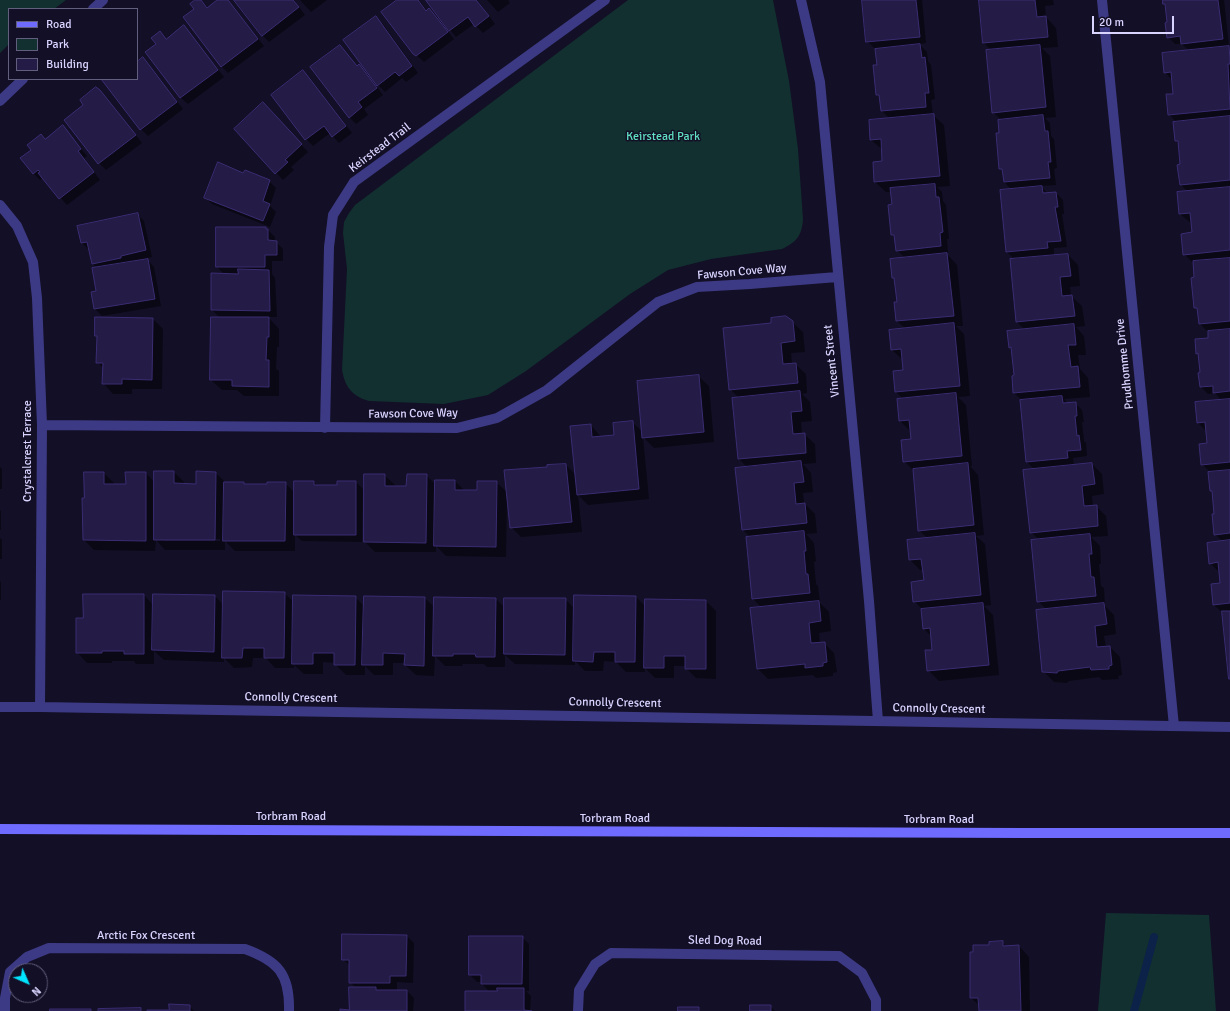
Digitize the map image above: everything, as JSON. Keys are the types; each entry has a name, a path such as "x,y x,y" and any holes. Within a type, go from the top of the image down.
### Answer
{"main road":[{"name":"Torbram Road","path":"0,829 1230,833"}],"street":[{"path":"94,8 103,0"},
{"name":"Keirstead Trail","path":"325,428 329,247 332,215 354,182 605,0"},
{"name":"Vincent Street","path":"801,0 820,82 837,277 869,601 878,721"},
{"name":"Prudhomme Drive","path":"1102,0 1174,726"},
{"path":"0,101 21,80"},
{"name":"Crystalcrest Terrace","path":"0,205 17,226 33,262 37,298 42,425 40,707"},
{"name":"Fawson Cove Way","path":"42,425 457,428 497,418 547,390 658,302 697,287 837,277"},
{"name":"Connolly Crescent","path":"0,707 1230,727"},
{"name":"Arctic Fox Crescent","path":"5,1011 10,972 27,957 50,948 245,949 267,958 277,967 286,983 289,1011"},
{"name":"Sled Dog Road","path":"578,1011 579,990 595,964 611,953 839,956 862,973 876,1000 876,1011"}],"green space":[{"path":"0,0 66,0 55,8 8,8 8,45 0,53"},
{"name":"Keirstead Park","path":"628,0 773,0 789,81 798,149 803,219 798,237 791,244 782,249 711,259 668,270 630,294 526,371 488,395 444,404 369,401 358,396 347,386 342,370 347,269 343,233 344,222 349,213 355,205"},
{"path":"1106,913 1209,915 1216,1011 1098,1011"}],"building":[{"path":"195,0 201,0 207,8 217,0 228,0 258,39 221,67 183,17 194,9 190,4"},
{"path":"234,0 293,0 299,7 262,36"},
{"path":"397,0 418,0 426,11 429,8 448,32 416,56 381,12"},
{"path":"426,0 476,0 489,16 475,27 468,17 449,31"},
{"path":"862,0 916,0 920,37 866,42"},
{"path":"979,0 1035,0 1037,17 1046,16 1048,37 983,43"},
{"path":"1163,0 1218,0 1223,39 1181,44 1180,36 1167,38 1165,23 1167,22 1165,4 1163,4"},
{"path":"376,16 412,66 399,76 395,72 377,86 343,40"},
{"path":"184,25 218,70 180,98 145,52 156,44 151,38 160,31 166,39"},
{"path":"920,44 922,58 925,57 929,93 925,93 926,107 881,111 879,95 876,95 873,65 877,65 875,49"},
{"path":"340,45 357,66 359,64 377,88 358,102 362,107 349,118 310,67"},
{"path":"1040,45 1046,107 992,113 986,50"},
{"path":"1229,46 1230,64 1228,64 1230,109 1168,115 1166,94 1173,94 1171,72 1164,73 1162,53"},
{"path":"143,57 177,102 140,130 102,80 138,80 138,61"},
{"path":"303,70 346,126 332,137 324,126 305,140 271,95"},
{"path":"96,87 136,135 98,164 64,120 83,105 80,100"},
{"path":"263,102 302,144 285,160 288,162 275,174 234,129"},
{"path":"934,114 940,176 874,182 873,162 882,161 881,139 870,140 869,120"},
{"path":"1043,115 1045,131 1048,131 1051,162 1048,162 1050,178 1004,182 1002,169 999,169 996,133 999,133 998,120"},
{"path":"1230,116 1230,180 1180,185 1177,165 1180,164 1178,141 1175,141 1173,122"},
{"path":"63,125 81,149 78,151 94,172 59,199 38,173 40,172 38,170 33,174 20,158 31,150 27,145 41,134 45,139"},
{"path":"218,162 243,173 245,170 270,180 263,201 270,204 263,221 204,198"},
{"path":"935,184 936,197 939,197 943,232 940,233 941,246 896,251 894,235 891,235 888,205 892,204 890,188"},
{"path":"1042,186 1043,193 1056,192 1058,207 1055,207 1061,241 1047,242 1048,248 1006,252 1000,190"},
{"path":"1230,187 1230,250 1183,255 1181,234 1192,232 1190,213 1179,214 1177,192"},
{"path":"138,213 146,250 121,256 121,258 92,264 87,242 81,243 77,226"},
{"path":"216,227 266,227 266,229 268,229 268,240 277,241 277,255 265,255 265,267 216,267"},
{"path":"947,253 954,316 896,321 894,302 897,302 890,259"},
{"path":"1068,254 1071,276 1060,277 1062,296 1072,295 1075,316 1016,322 1010,259"},
{"path":"1230,258 1230,321 1199,324 1197,308 1194,308 1191,278 1194,277 1193,261"},
{"path":"148,259 155,299 94,309 91,292 96,291 92,268"},
{"path":"238,269 269,270 270,311 211,310 211,273 238,274"},
{"path":"786,316 793,321 795,341 781,343 783,364 796,363 798,383 729,390 723,328 771,323 771,318"},
{"path":"95,317 153,318 152,380 122,379 122,384 102,384 103,363 96,363 97,336 95,336"},
{"path":"211,317 269,317 269,337 267,337 266,360 269,360 269,387 232,386 232,380 210,380"},
{"path":"954,323 960,386 895,392 893,371 903,370 901,349 891,350 889,330"},
{"path":"1074,324 1076,345 1068,345 1071,367 1078,366 1080,387 1013,393 1012,376 1014,375 1011,347 1009,348 1007,331"},
{"path":"1230,329 1230,391 1213,393 1213,386 1200,387 1198,373 1200,372 1198,353 1196,354 1195,339 1208,338 1208,331"},
{"path":"699,375 704,432 642,438 637,381"},
{"path":"800,391 802,411 791,412 793,434 805,433 806,453 738,459 732,398"},
{"path":"956,393 962,456 903,462 901,440 911,439 909,420 899,421 897,399"},
{"path":"1062,396 1063,403 1076,402 1077,416 1075,416 1077,436 1079,435 1081,450 1067,451 1068,458 1026,462 1020,400"},
{"path":"1230,399 1230,462 1201,465 1199,444 1207,443 1205,422 1197,423 1195,402"},
{"path":"633,421 639,489 577,495 570,426 591,424 592,437 614,435 613,423"},
{"path":"801,461 804,482 794,483 796,504 805,503 807,523 742,530 735,468"},
{"path":"968,463 974,525 918,531 913,469"},
{"path":"1092,463 1095,484 1082,486 1084,506 1097,505 1098,526 1030,533 1023,470"},
{"path":"566,464 572,522 510,528 504,470"},
{"path":"1230,470 1230,533 1214,535 1212,491 1210,491 1208,472"},
{"path":"154,471 174,471 174,483 196,484 196,471 216,472 215,540 154,540"},
{"path":"84,472 104,472 104,484 126,484 125,472 146,472 146,541 83,540 82,498 84,498"},
{"path":"364,474 385,474 385,486 406,486 407,474 427,474 426,543 364,542"},
{"path":"435,480 455,480 455,490 477,490 477,481 497,481 496,547 434,546"},
{"path":"294,481 314,481 314,485 337,485 337,481 356,481 356,535 294,535"},
{"path":"224,482 267,484 267,482 286,482 285,541 223,541"},
{"path":"804,531 806,574 808,574 810,593 752,599 746,537"},
{"path":"975,533 981,595 913,602 911,582 924,580 921,559 909,560 907,540"},
{"path":"1090,534 1092,554 1089,554 1091,577 1094,577 1096,596 1037,602 1031,540"},
{"path":"1230,540 1230,603 1213,605 1211,584 1220,583 1218,562 1209,564 1207,543"},
{"path":"223,591 285,592 284,658 264,658 264,648 243,648 242,658 222,658"},
{"path":"83,594 144,594 144,654 124,654 124,651 76,653 76,618 83,618"},
{"path":"153,594 215,595 214,652 152,650"},
{"path":"293,595 356,596 355,665 334,665 334,653 313,653 313,664 292,664"},
{"path":"574,595 636,596 635,662 615,662 615,652 594,652 593,662 573,661"},
{"path":"364,596 425,597 424,666 404,665 405,654 383,653 383,665 362,665"},
{"path":"434,597 496,598 495,657 476,657 475,654 433,656"},
{"path":"504,598 566,598 565,655 504,654"},
{"path":"645,599 706,600 706,669 685,669 685,656 664,656 664,668 644,668"},
{"path":"819,601 821,621 809,623 811,643 825,642 827,662 823,663 823,666 805,668 805,664 757,669 750,608"},
{"path":"983,603 989,665 927,671 925,650 932,650 930,628 923,629 921,609"},
{"path":"1104,603 1107,624 1095,626 1097,647 1110,646 1112,665 1109,666 1109,669 1091,670 1090,667 1058,671 1057,673 1042,672 1036,610"},
{"path":"1222,611 1230,611 1230,679 1229,679"},
{"path":"342,934 407,935 406,976 390,976 390,983 349,983 349,960 342,960"},
{"path":"469,936 523,936 522,984 481,984 481,975 469,975"},
{"path":"1003,941 1003,946 1019,945 1021,1011 979,1011 978,998 970,998 970,952 973,952 973,945 989,945 989,942"},
{"path":"349,987 376,987 376,990 407,990 407,1011 340,1011 340,1009 349,1010"},
{"path":"497,988 524,988 524,1010 532,1011 465,1011 465,991 497,991"},
{"path":"169,1004 190,1005 190,1011 147,1011 169,1010"},
{"path":"750,1005 771,1005 771,1011 750,1011"},
{"path":"678,1007 699,1007 699,1011 678,1011"},
{"path":"141,1008 141,1011 98,1011 98,1009"},
{"path":"50,1009 91,1009 91,1011 50,1011"}],"waterway":[{"path":"1134,1011 1154,937"}]}
